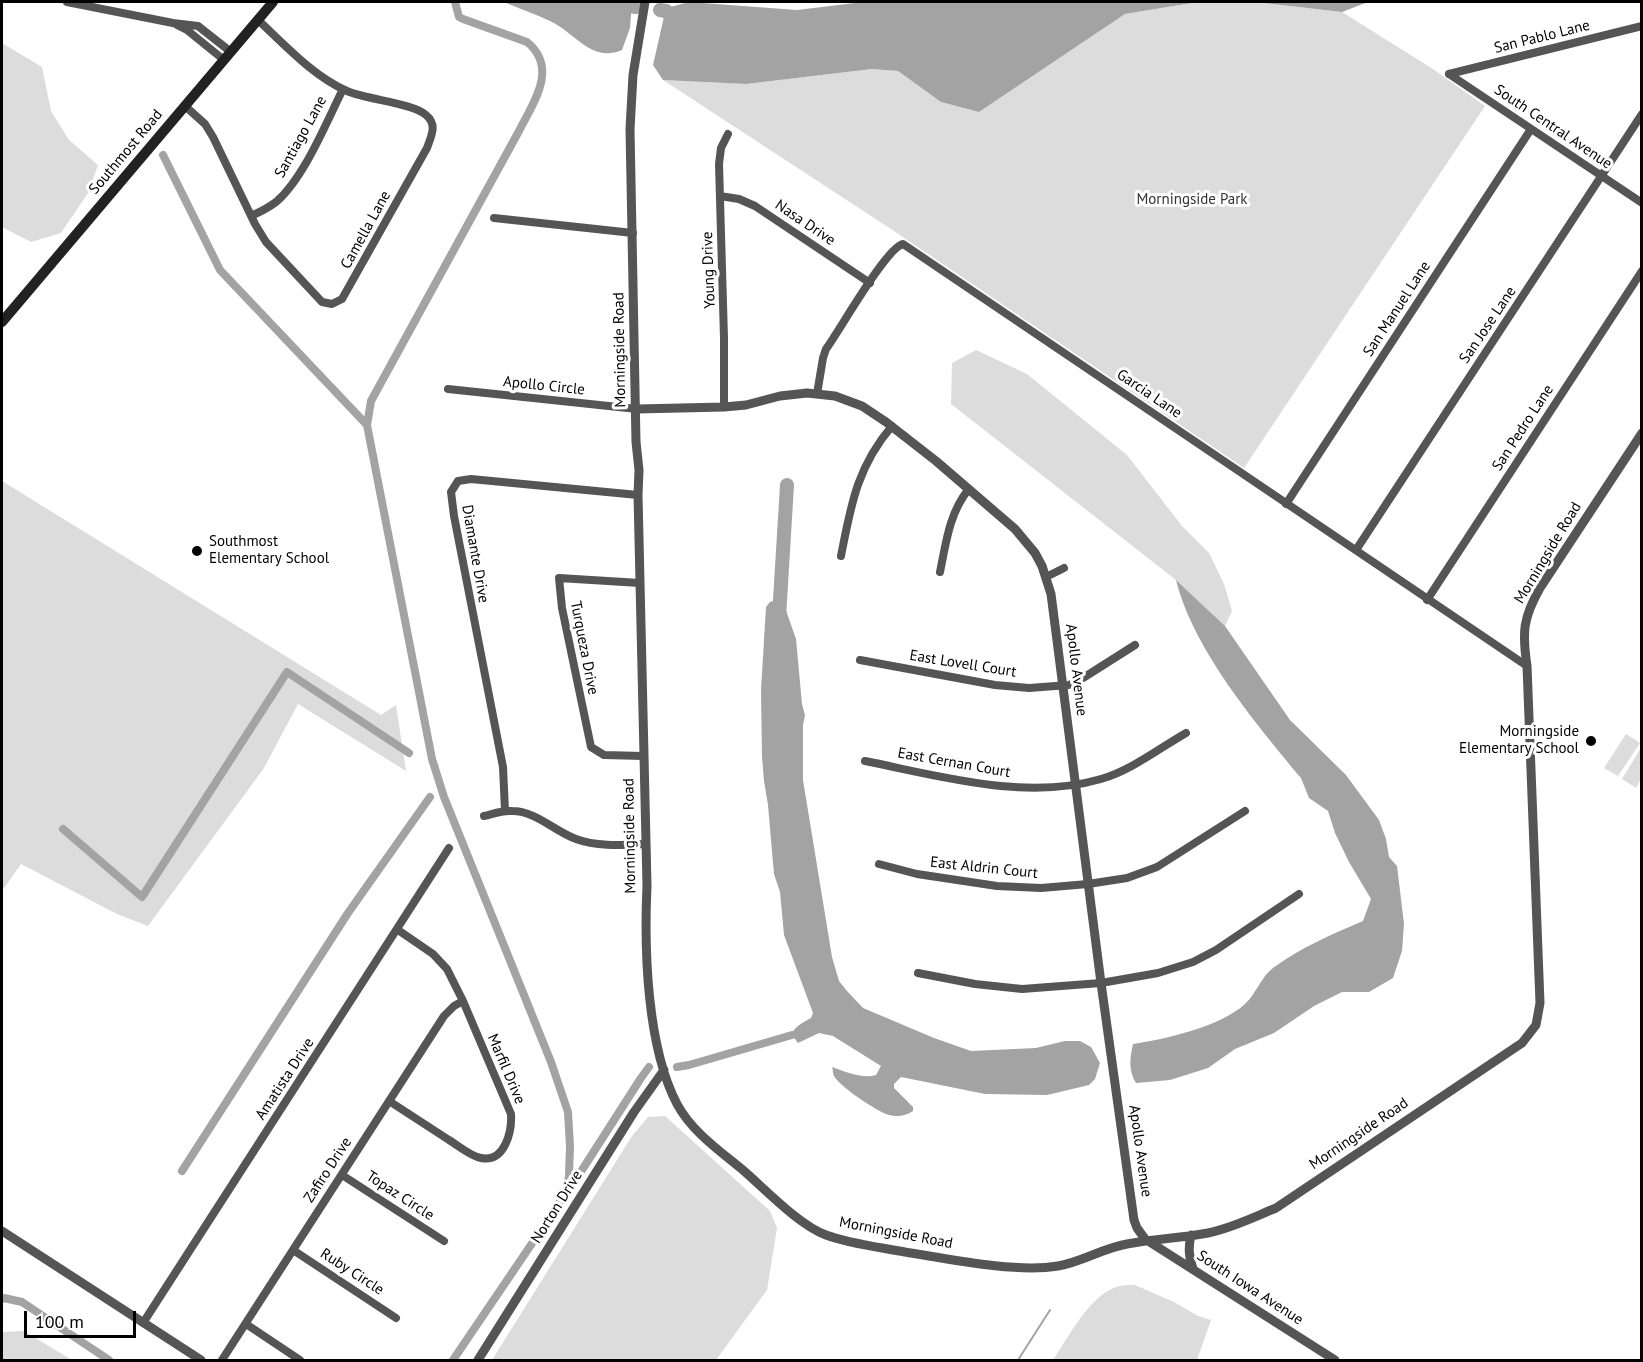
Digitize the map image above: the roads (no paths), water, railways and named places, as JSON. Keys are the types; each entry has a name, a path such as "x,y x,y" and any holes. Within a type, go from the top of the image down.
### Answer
{"main road":[{"name":"Southmost Road","path":"2,322 273,2"}],"street":[{"path":"67,2 198,26 227,56"},
{"name":"Morningside Road","path":"645,2 635,61 631,103 646,844 645,918 650,999 664,1070 679,1107 708,1141 795,1215 825,1235 962,1261 1025,1267 1056,1266 1117,1246 1234,1226 1276,1208 1522,1043 1536,1025 1540,1003 1524,636 1528,610 1641,433"},
{"name":"Camella Lane","path":"185,106 205,124 213,137 266,242 317,298 327,304 342,299 427,148 434,128 424,113 343,89 316,72 258,20"},
{"name":"San Pablo Lane","path":"1449,74 1641,26"},
{"name":"South Central Avenue","path":"1449,74 1641,204"},
{"name":"Santiago Lane","path":"251,216 274,204 290,187 343,89"},
{"name":"San Jose Lane","path":"1356,550 1641,114"},
{"name":"San Manuel Lane","path":"1286,504 1531,129"},
{"name":"Young Drive","path":"724,407 720,196 721,148 728,134"},
{"name":"Nasa Drive","path":"720,196 739,199 755,206 870,283"},
{"path":"494,218 633,233"},
{"name":"Garcia Lane","path":"817,394 826,349 896,247 903,244 1527,666"},
{"name":"San Pedro Lane","path":"1427,600 1641,271"},
{"name":"Apollo Circle","path":"448,389 637,409"},
{"name":"Apollo Avenue","path":"637,409 746,405 792,394 835,396 862,405 892,426 1015,529 1035,553 1046,577 1055,624 1134,1220 1141,1234 1149,1240"},
{"path":"841,556 861,472 881,439 892,426"},
{"name":"Diamante Drive","path":"505,811 503,767 483,673 451,492 458,482 471,479 638,495"},
{"path":"940,572 952,519 959,501 968,490"},
{"path":"1046,577 1064,568"},
{"name":"Turqueza Drive","path":"640,583 559,578 562,608 591,747 604,755 643,756"},
{"path":"1063,686 1083,678 1135,645"},
{"name":"East Lovell Court","path":"860,660 995,685 1029,688 1063,686"},
{"name":"East Cernan Court","path":"865,761 968,782 1025,789 1101,780 1186,733"},
{"path":"484,816 505,811 529,814 564,833 588,842 646,844"},
{"name":"East Aldrin Court","path":"879,864 917,874 997,886 1041,888 1088,884 1127,878 1157,867 1245,811"},
{"name":"Amatista Drive","path":"143,1323 449,848"},
{"path":"918,973 975,984 1022,988 1101,983 1158,973 1192,962 1216,950 1299,894"},
{"name":"Marfil Drive","path":"390,1101 483,1159 490,1158 503,1149 510,1133 511,1114 463,1001 441,961 398,930"},
{"name":"Zafiro Drive","path":"222,1360 444,1016 463,1001"},
{"name":"Norton Drive","path":"478,1360 634,1112 664,1070"},
{"name":"Topaz Circle","path":"342,1175 444,1241"},
{"path":"2,1231 201,1360"},
{"path":"1191,1235 1189,1256 1194,1269"},
{"name":"South Iowa Avenue","path":"1149,1240 1335,1360"},
{"name":"Ruby Circle","path":"293,1250 396,1318"},
{"path":"246,1324 300,1360"}],"waterway":[{"path":"453,1360 558,1205 567,1188 570,1146 568,1112 551,1062 444,797 432,759 367,425 371,401 519,131 540,86 541,63 536,52 527,42 459,17 455,2"},
{"path":"605,2 636,7"},
{"path":"660,10 666,11 678,22"},
{"path":"163,155 220,270 367,425"},
{"path":"779,617 787,485"},
{"path":"63,829 142,897 287,672 409,753"},
{"path":"182,1171 348,913 430,797"},
{"path":"677,1067 792,1035"},
{"path":"569,1186 582,1170 649,1067"},
{"path":"2,1299 22,1302 109,1360"},
{"path":"1018,1360 1050,1310"}],"place":[{"name":"Southmost Elementary School","path":"197,551"},
{"name":"Morningside Elementary School","path":"1591,741"}],"park label":[{"name":"Morningside Park","path":"1192,200"}]}
